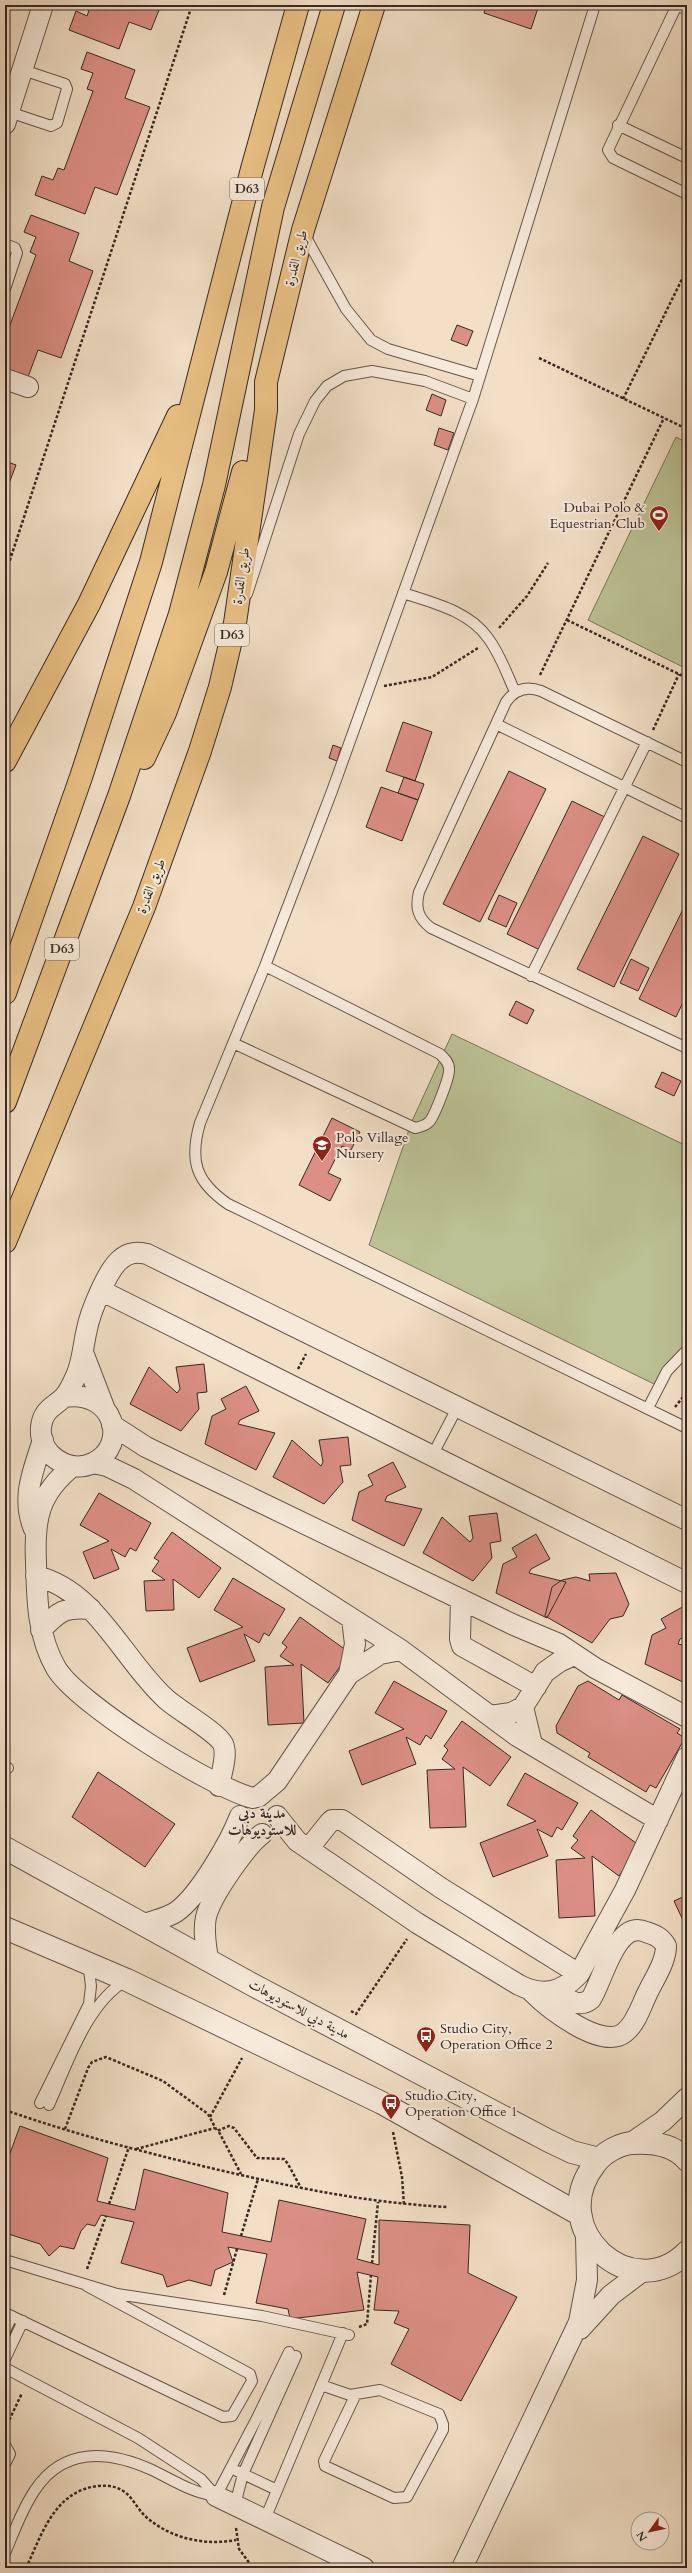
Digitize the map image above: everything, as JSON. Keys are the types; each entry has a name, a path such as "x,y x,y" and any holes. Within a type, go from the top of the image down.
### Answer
{"main road":[{"name":"D63","path":"5,993 81,777 151,562 199,374 298,5"},
{"name":"D63","path":"5,1102 119,796 159,680 198,550 228,426 252,299 273,207 334,5"},
{"name":"طريق القدرة","path":"5,1242 144,907 170,836 220,687 235,623 266,410 266,382 303,230 374,5"},
{"name":"D63","path":"5,761 89,604 199,374"},
{"path":"119,796 147,754 158,731 216,572 266,382"}],"street":[{"path":"8,107 23,70 43,5"},
{"path":"5,379 28,387"},
{"path":"64,1397 76,1376 84,1355 89,1321 102,1291 120,1259 137,1252 147,1254 687,1520"},
{"path":"102,1291 291,1383 687,1582"},
{"path":"84,1355 112,1425 109,1446 104,1455 93,1463"},
{"path":"104,1407 92,1398 78,1395 64,1397 53,1404 45,1414 41,1427 42,1440 27,1493 29,1518 34,1531 41,1630 47,1650 57,1669 70,1686 150,1745 266,1814 303,1844 417,1923 532,1992 545,2004 574,2024 604,2037 614,2037 623,2034 636,2016 664,1958 666,1946 658,1937 642,1930 627,1932 617,1944 591,1999 586,2003 574,2003 558,1991"},
{"path":"112,1425 146,1447 542,1637 687,1717"},
{"path":"42,1440 49,1453 60,1462 73,1466 93,1463 107,1466 127,1475 401,1650 490,1716 532,1744 658,1820"},
{"path":"34,1531 43,1501 49,1489 73,1466"},
{"path":"36,1576 61,1584 82,1599 152,1686 174,1707 221,1740 225,1751 219,1786 240,1815 245,1828 250,1832 266,1814"},
{"path":"461,1599 460,1639 462,1646 541,1679"},
{"path":"41,1630 62,1610 70,1608 91,1609"},
{"path":"145,1924 170,1915 185,1904 229,1858 248,1846 266,1814 277,1781 349,1674 355,1644 352,1618"},
{"path":"541,1679 546,1651 542,1637"},
{"path":"349,1674 380,1654 401,1650"},
{"path":"490,1716 511,1713 523,1707 541,1679 558,1662 574,1655"},
{"path":"523,1707 532,1744"},
{"path":"532,1992 545,1993 558,1991 569,1984 579,1974 622,1896 658,1820 678,1798 685,1766"},
{"path":"208,1959 205,1935 206,1916 229,1858 233,1834 244,1804 266,1814"},
{"path":"303,1844 332,1820 342,1820 441,1888 579,1974"},
{"name":"مدينة دبي للاستوديوهات","path":"5,1848 208,1959 549,2141 572,2152 599,2159"},
{"path":"185,1904 206,1916"},
{"path":"5,1928 88,1962 382,2102 579,2214"},
{"path":"462,2568 570,2342 584,2301 588,2273 586,2236 579,2214 580,2194 587,2175 599,2159 614,2149 631,2143 663,2121 687,2098"},
{"path":"631,2143 650,2142 669,2148 687,2160"},
{"path":"586,2236 601,2254 621,2266 644,2270 677,2267 687,2252"},
{"path":"570,2342 606,2300 644,2270"},
{"path":"216,2496 265,2518 360,2567"}],"lane":[{"path":"595,5 473,399 338,776 195,1142 195,1160 201,1179 212,1194 235,1208 687,1428"},
{"path":"687,10 677,5 608,147 610,156 687,194"},
{"path":"8,107 51,126 57,123 67,89 65,84 23,70"},
{"path":"618,125 687,158"},
{"path":"303,230 346,309 371,340 388,349 480,376"},
{"path":"5,244 15,248 17,253 5,289"},
{"path":"235,623 253,580 299,434 315,401 327,386 344,376 372,371 425,381 473,399"},
{"path":"403,593 452,611 481,629 496,652 515,692"},
{"path":"687,762 534,688 515,692 506,702 419,892 416,902 422,922 431,928 687,1048"},
{"path":"496,724 687,818"},
{"path":"531,976 626,788 647,742"},
{"path":"233,1044 415,1128 424,1126 430,1121 448,1079 448,1065 440,1054 265,966"},
{"path":"648,1408 668,1371 687,1350"},
{"path":"433,1454 457,1408"},
{"path":"88,1962 91,1986 89,2004 44,2104 101,2001 113,1988 127,1980"},
{"path":"5,2260 84,2286 147,2300 262,2316 346,2334 321,2385 265,2518"},
{"path":"5,2331 8,2315 223,2417 232,2416 252,2381 250,2374 84,2286"},
{"path":"5,2359 23,2321"},
{"path":"216,2496 293,2354 243,2474 235,2505"},
{"path":"5,2368 148,2444 201,2479 216,2496"},
{"path":"321,2385 345,2394 356,2394 367,2390 386,2392 434,2411 442,2419 443,2430 410,2493 403,2499 394,2498 325,2466 324,2461 356,2394"},
{"path":"5,2444 10,2454 5,2464"},
{"path":"5,2553 36,2489 59,2467 80,2458 104,2455 120,2458 194,2491 216,2496"},
{"path":"232,2468 277,2490"}],"path":[{"path":"5,575 13,555 192,5"},
{"path":"624,398 687,269"},
{"path":"538,358 686,428 687,422"},
{"path":"534,688 664,418"},
{"path":"5,552 13,555"},
{"path":"567,620 687,678"},
{"path":"647,742 679,674"},
{"path":"291,1383 314,1337"},
{"path":"667,1418 687,1392"},
{"path":"349,2011 356,2014 417,1923"},
{"path":"210,2117 251,2040"},
{"path":"65,2129 88,2068 92,2062 106,2056 163,2081 210,2117 242,2175"},
{"path":"382,2102 397,2148 404,2205"},
{"path":"5,2110 136,2149 242,2175 301,2188 378,2202 447,2208"},
{"path":"219,2132 232,2126 257,2158 284,2159 301,2188"},
{"path":"136,2149 215,2128"},
{"path":"109,2204 129,2147"},
{"path":"241,2236 258,2178"},
{"path":"372,2263 378,2202"},
{"path":"84,2286 106,2216"},
{"path":"220,2309 237,2249"},
{"path":"346,2334 367,2324 371,2275"},
{"path":"5,2429 28,2380"},
{"path":"26,2568 51,2514 59,2504 78,2491 94,2486 106,2485 119,2488 158,2526 184,2537 210,2542 236,2540"},
{"path":"235,2505 236,2540 243,2557 253,2568"}],"green space":[{"name":"Dubai Polo & Equestrian Club","path":"676,437 687,443 687,669 588,620"},
{"path":"452,1034 687,1146 687,1346 654,1384 369,1245 412,1121"}],"building":[{"path":"91,5 161,5 151,30 129,22 119,49 69,30 76,11 87,16"},
{"path":"486,5 539,5 531,29 484,13"},
{"path":"87,52 135,70 125,98 150,107 117,195 95,187 85,214 35,195 42,176 53,180 58,168 64,170 93,91 87,89 93,73 81,69"},
{"path":"31,215 79,233 69,261 93,271 61,358 38,350 28,377 5,369 5,333 7,333 36,255 30,252 36,237 24,232"},
{"path":"457,325 473,331 467,346 451,340"},
{"path":"432,394 446,400 441,416 426,410"},
{"path":"439,428 454,433 448,450 434,445"},
{"path":"5,461 16,465 5,494"},
{"path":"403,722 432,732 415,781 386,771"},
{"path":"333,745 341,748 337,761 329,758"},
{"path":"509,771 546,789 480,922 443,904"},
{"path":"404,777 424,784 418,800 398,793"},
{"path":"381,787 418,800 402,841 366,827"},
{"path":"572,801 609,819 540,950 507,934"},
{"path":"643,836 679,854 614,987 577,969"},
{"path":"499,895 517,903 506,927 488,919"},
{"path":"687,901 687,994 676,1017 639,999"},
{"path":"631,959 649,968 638,991 620,983"},
{"path":"516,1001 534,1010 527,1024 509,1015"},
{"path":"662,1072 681,1081 674,1096 655,1087"},
{"name":"Polo Village Nursery","path":"332,1118 360,1132 351,1150 342,1146 328,1173 341,1179 330,1201 299,1185"},
{"path":"204,1364 207,1392 197,1393 199,1409 181,1431 130,1404 149,1367 177,1393 180,1389 176,1367"},
{"path":"246,1386 259,1411 240,1420 238,1424 275,1433 256,1470 205,1444 212,1416 226,1409 221,1399"},
{"path":"348,1437 351,1465 340,1466 343,1482 324,1504 273,1477 292,1440 321,1466 323,1462 319,1440"},
{"path":"393,1462 406,1487 387,1496 385,1501 422,1509 404,1546 352,1520 359,1492 373,1485 368,1475"},
{"path":"99,1493 151,1523 136,1551 130,1548 125,1557 111,1549 119,1569 94,1579 83,1552 109,1541 80,1525"},
{"path":"497,1513 501,1541 490,1543 492,1558 473,1581 423,1553 442,1517 470,1542 473,1538 469,1516"},
{"path":"172,1532 221,1568 199,1598 173,1579 174,1610 146,1611 144,1581 165,1580 152,1571 159,1561 154,1558"},
{"path":"536,1534 550,1559 531,1569 529,1573 566,1582 547,1618 496,1593 503,1564 517,1557 512,1548"},
{"path":"616,1573 629,1604 623,1616 610,1619 592,1643 545,1616 552,1587 562,1580 576,1577 590,1581 589,1574"},
{"path":"233,1578 285,1609 269,1636 264,1633 259,1643 244,1634 255,1661 200,1682 187,1648 243,1627 214,1610"},
{"path":"686,1605 687,1636 680,1639 678,1644 687,1646 687,1684 645,1664 652,1635 666,1628 661,1619"},
{"path":"300,1617 350,1653 328,1683 301,1664 304,1723 268,1725 265,1667 294,1665 280,1656 287,1647 282,1643"},
{"path":"394,1681 447,1711 431,1739 426,1735 420,1745 406,1737 416,1764 362,1785 349,1751 404,1729 375,1713"},
{"path":"588,1681 619,1700 622,1695 680,1729 677,1733 685,1738 656,1788 650,1785 646,1792 588,1757 590,1753 557,1733 556,1726 578,1686"},
{"path":"462,1721 511,1757 490,1786 463,1767 466,1827 430,1828 427,1770 455,1769 442,1759 448,1750 444,1746"},
{"path":"98,1772 175,1824 145,1867 72,1817"},
{"path":"525,1773 578,1803 562,1830 557,1827 552,1837 537,1829 548,1856 493,1877 480,1843 536,1821 507,1805"},
{"path":"591,1810 640,1846 619,1876 592,1856 595,1916 559,1918 556,1860 585,1858 571,1848 578,1840 573,1836"},
{"path":"687,1895 687,1929 674,1901"},
{"path":"20,2126 108,2158 97,2201 135,2210 144,2169 228,2193 222,2232 271,2242 279,2200 366,2219 357,2259 379,2265 379,2220 470,2225 468,2273 517,2297 461,2401 391,2364 409,2329 394,2323 399,2311 374,2310 378,2277 357,2272 364,2310 290,2319 288,2309 256,2303 267,2254 228,2247 233,2262 215,2270 211,2286 189,2280 167,2287 163,2275 121,2263 134,2222 101,2215 95,2226 87,2224 81,2231 74,2249 60,2246 49,2256 40,2244 5,2233 5,2167"}],"place":[{"name":"Dubai Polo & Equestrian Club","path":"659,532"},
{"name":"Polo Village Nursery","path":"322,1162"},
{"name":"Studio City, Operation Office 2","path":"426,2053"},
{"name":"Studio City, Operation Office 1","path":"391,2120"}],"district":[{"name":"مدينة دبي للاستوديوهات","path":"262,1822"}]}
